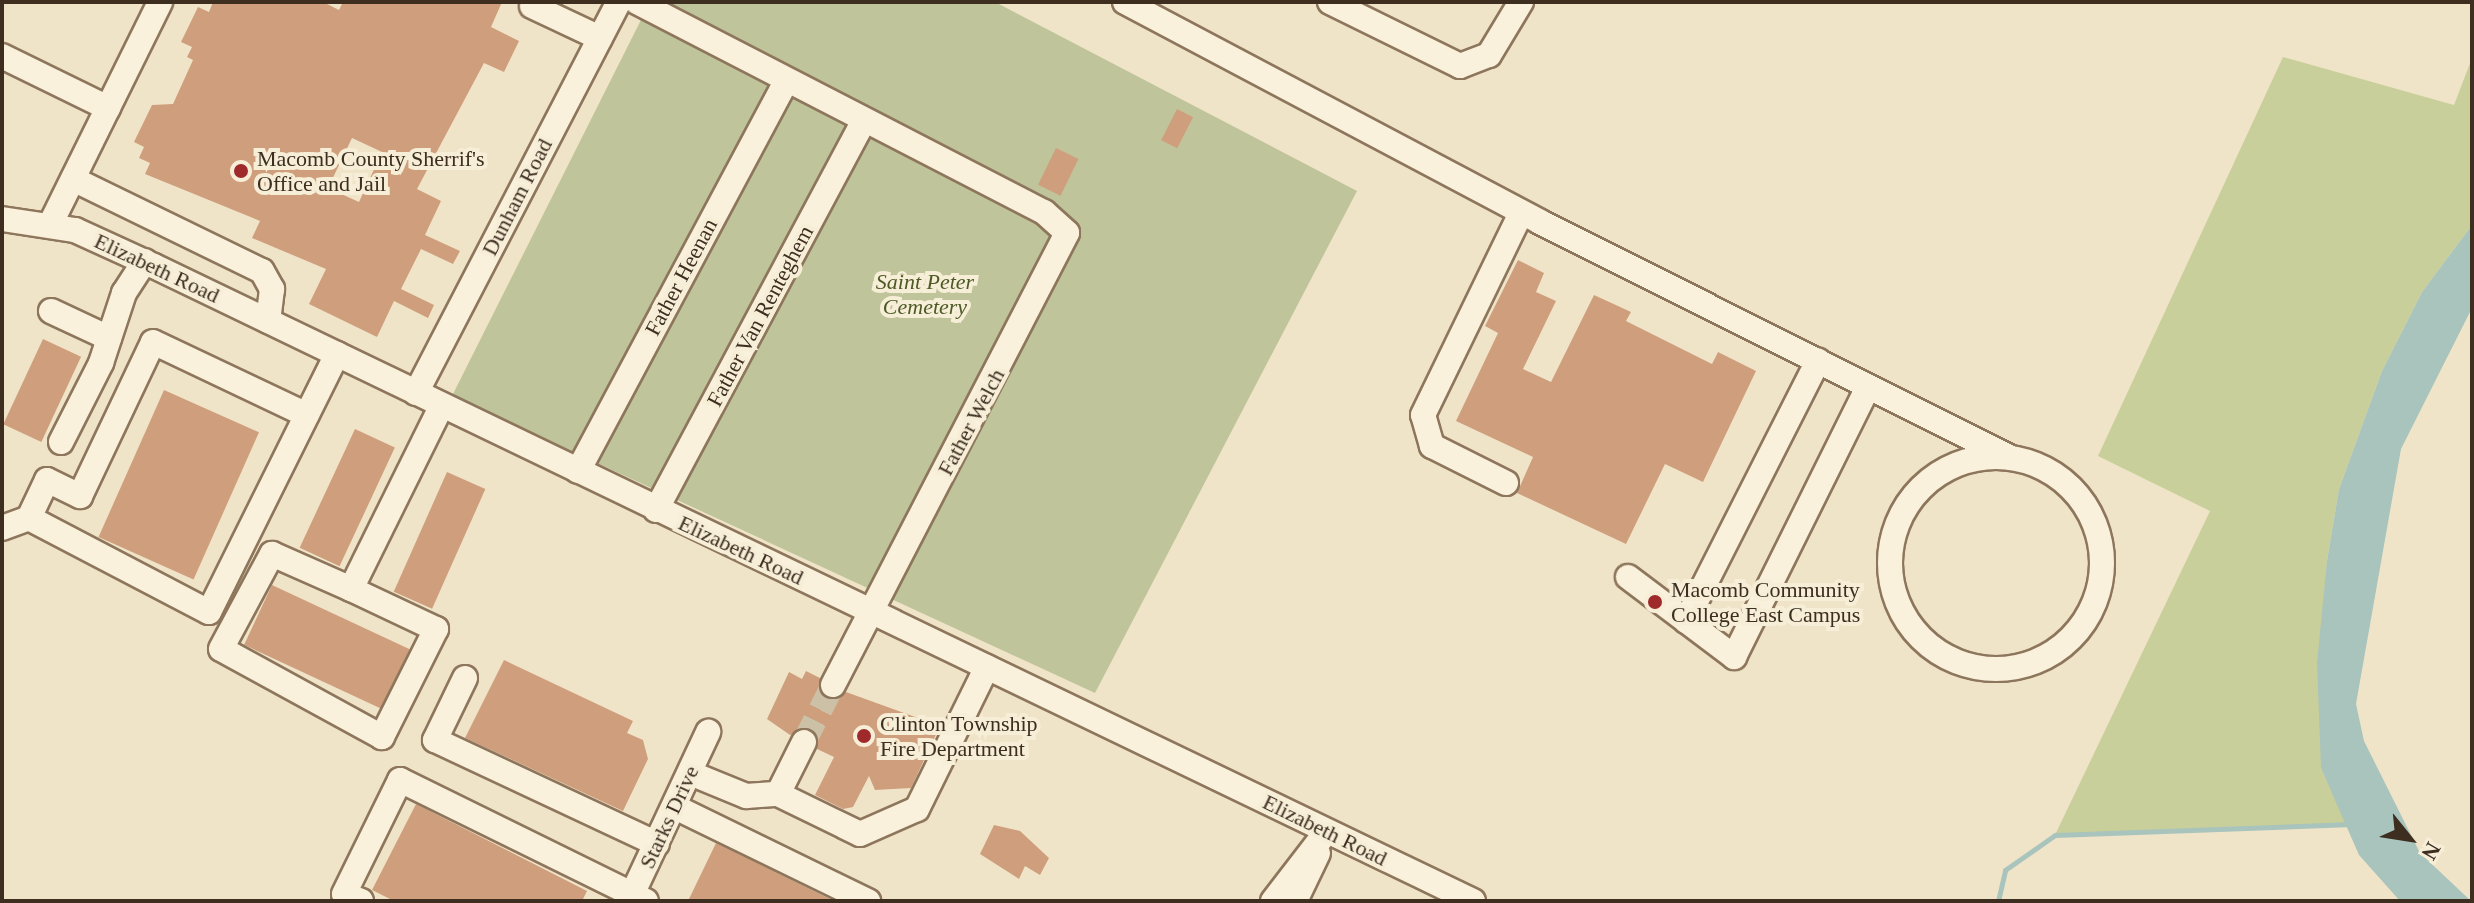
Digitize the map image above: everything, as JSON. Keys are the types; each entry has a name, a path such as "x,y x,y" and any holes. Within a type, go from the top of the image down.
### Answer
{"street":[{"path":"51,223 160,2"},
{"name":"Dunham Road","path":"416,393 619,2"},
{"path":"637,2 863,123"},
{"path":"1125,2 1150,8 1521,213 2009,457 2064,480 2088,507 2101,541 2102,577 2091,612 2071,639 2043,659 1976,668 1917,635 1895,596 1891,539 1905,506 1929,479 1961,461 2009,457"},
{"path":"1330,2 1460,66 1477,65 1497,47 1521,2"},
{"path":"532,6 574,13 600,38"},
{"path":"2,56 108,108"},
{"name":"Father Heenan","path":"578,471 785,83"},
{"name":"Father Welch","path":"833,685 869,610 1067,233 1044,212 863,123"},
{"name":"Father Van Renteghem","path":"656,510 863,123"},
{"path":"73,179 262,271 272,289 268,321"},
{"path":"1506,483 1432,446 1423,415 1521,213"},
{"name":"Elizabeth Road","path":"2,219 51,223 145,261 987,667 1323,840 1473,901"},
{"path":"61,442 145,261"},
{"path":"51,311 109,338"},
{"path":"2,528 29,518 47,480 80,496 153,342 307,415"},
{"path":"29,518 209,612 337,354"},
{"path":"1686,621 1818,361"},
{"path":"1628,577 1734,657 1868,387"},
{"path":"351,589 442,405"},
{"path":"272,554 351,589 436,629 382,737 221,649 272,554"},
{"path":"690,773 746,796 778,794 860,834 917,809 987,667"},
{"path":"465,678 435,740 657,844"},
{"name":"Starks Drive","path":"636,899 657,844 708,732"},
{"path":"778,794 804,742"},
{"path":"361,901 344,894 400,780 636,899"},
{"path":"675,807 868,901"},
{"path":"1273,901 1323,840"},
{"path":"1295,901 1323,840"}],"green space":[{"name":"Saint Peter Cemetery","path":"650,2 995,2 1357,191 1095,693 452,396"},
{"path":"2283,57 2454,105 2472,58 2472,225 2422,292 2382,371 2339,489 2327,561 2321,768 2347,824 2055,835 2210,511 2098,456"}],"water":[{"path":"2472,225 2472,308 2401,449 2356,704 2364,741 2420,853 2471,901 2400,901 2359,855 2321,768 2317,663 2327,561 2339,489 2382,371 2422,292"}],"building":[{"name":"Macomb County Sherrif's Office and Jail","path":"213,2 323,2 339,10 343,2 502,2 491,27 519,41 504,72 484,63 417,189 441,201 425,235 460,251 453,264 421,249 401,289 434,305 428,318 394,301 377,337 309,304 326,269 252,238 260,221 145,174 150,163 139,158 144,147 134,142 152,105 173,104 193,60 187,57 192,47 181,42 198,7 209,12","holes":["352,138 382,152 359,202 328,188"]},
{"path":"1177,109 1193,117 1177,148 1161,140"},
{"path":"1056,148 1078,159 1060,196 1038,185"},
{"path":"1518,260 1544,273 1536,292 1556,301 1523,369 1551,382 1594,295 1631,312 1626,321 1712,364 1718,352 1756,371 1703,482 1665,464 1626,544 1517,493 1533,457 1456,421 1498,333 1485,326"},
{"path":"43,339 81,357 41,442 3,424"},
{"path":"164,390 259,432 194,579 99,537"},
{"path":"355,429 395,448 340,566 300,548"},
{"path":"447,472 485,489 432,609 394,592"},
{"path":"272,585 410,649 382,709 244,645"},
{"path":"504,660 633,721 627,733 643,740 648,759 623,811 465,738"},
{"name":"Clinton Township Fire Department","path":"806,671 820,678 827,699 846,692 940,726 911,788 875,790 869,776 853,807 843,809 815,795 834,757 817,749 811,729 790,735 767,719 789,672 802,679"},
{"path":"416,804 587,891 582,901 394,901 372,890"},
{"path":"994,825 1020,831 1049,858 1040,875 1025,866 1019,879 980,854"},
{"path":"716,843 834,901 688,901"}],"waterway":[{"path":"1998,901 2005,870 2055,835 2353,824"}],"tunnel":[{"path":"804,742 833,685"}],"place":[{"name":"Macomb County Sherrif's Office and Jail","path":"241,171"},
{"name":"Macomb Community College East Campus","path":"1655,602"},
{"name":"Clinton Township Fire Department","path":"864,736"}]}
